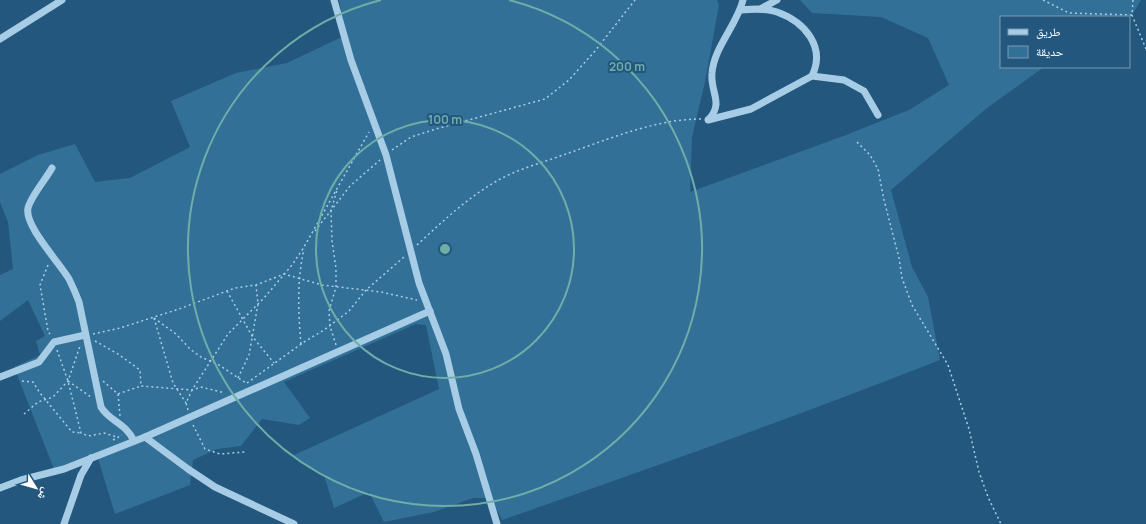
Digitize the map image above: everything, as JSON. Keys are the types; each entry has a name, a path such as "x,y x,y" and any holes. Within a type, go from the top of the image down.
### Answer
{"street":[{"path":"0,39 62,0"},
{"path":"334,0 351,60 386,155 410,252 426,302 446,354 459,409 476,454 497,524"},
{"path":"708,120 717,107 711,74 714,63 741,10 743,0"},
{"path":"759,9 777,0"},
{"path":"741,10 759,9 777,12 789,18 811,36 817,50 816,66 812,76"},
{"path":"708,120 751,109 812,76 844,80 864,90 878,115"},
{"path":"52,168 28,208 29,219 68,278 74,290 80,307 99,403 104,414 122,424 134,441"},
{"path":"0,488 21,480 64,470 145,437 430,311"},
{"path":"0,377 39,362 54,342 85,335"},
{"path":"145,437 188,469 216,487 294,524"},
{"path":"64,524 81,475 92,458"}],"path":[{"path":"186,403 192,390 228,334 258,304 284,274 350,186 386,155 411,137 545,99 569,80 595,51 635,0"},
{"path":"1043,0 1069,13 1100,15 1114,13 1132,15"},
{"path":"1133,0 1132,15 1146,49"},
{"path":"241,387 301,344 330,326 349,311 366,290 463,203 496,181 624,134 682,119 708,120"},
{"path":"313,234 338,186 374,123"},
{"path":"857,142 870,155 878,169 884,200 899,258 902,278 912,305 948,365 969,428 979,472 988,497 1001,524"},
{"path":"338,186 331,210 332,242 336,268 336,287 329,311 330,326 338,351"},
{"path":"301,344 298,314 299,279 304,247"},
{"path":"52,255 40,285 48,331 54,342 68,381 81,433"},
{"path":"85,335 120,328 154,318 227,291 256,285 284,274 322,285 366,290 426,302"},
{"path":"238,378 250,355 258,304 256,285"},
{"path":"227,291 252,336 274,363"},
{"path":"154,318 176,334 190,349 201,357 211,360 246,384"},
{"path":"154,318 173,382 186,403 189,417 205,449 220,454 245,452"},
{"path":"24,414 38,402 53,397 68,381 85,335"},
{"path":"85,335 118,354 140,370 141,386"},
{"path":"93,372 118,394 122,424"},
{"path":"22,381 33,382 72,432 81,433 88,436 104,433 117,437"},
{"path":"68,381 99,403"},
{"path":"118,394 141,386 192,390 201,388 230,395"}],"green space":[{"path":"339,0 717,0 719,5 705,82 692,137 690,192 846,135 909,110 949,85 928,38 881,17 812,13 800,0 1141,0 1132,15 1129,16 1000,16 1000,68 1043,68 987,108 891,190 912,267 928,297 940,360 722,442 502,520 491,498 473,498 434,512 384,522 369,492 334,508 324,475 292,456 439,389 426,325 416,324 284,382 310,418 299,425 262,419 241,446 217,449 193,460 190,485 115,514 97,455 54,469 14,367 40,355 36,341 45,336 28,300 0,321 0,275 13,269 8,222 0,202 0,174 38,155 75,144 95,182 130,178 190,147 171,101 236,73 287,63 346,35"}]}
